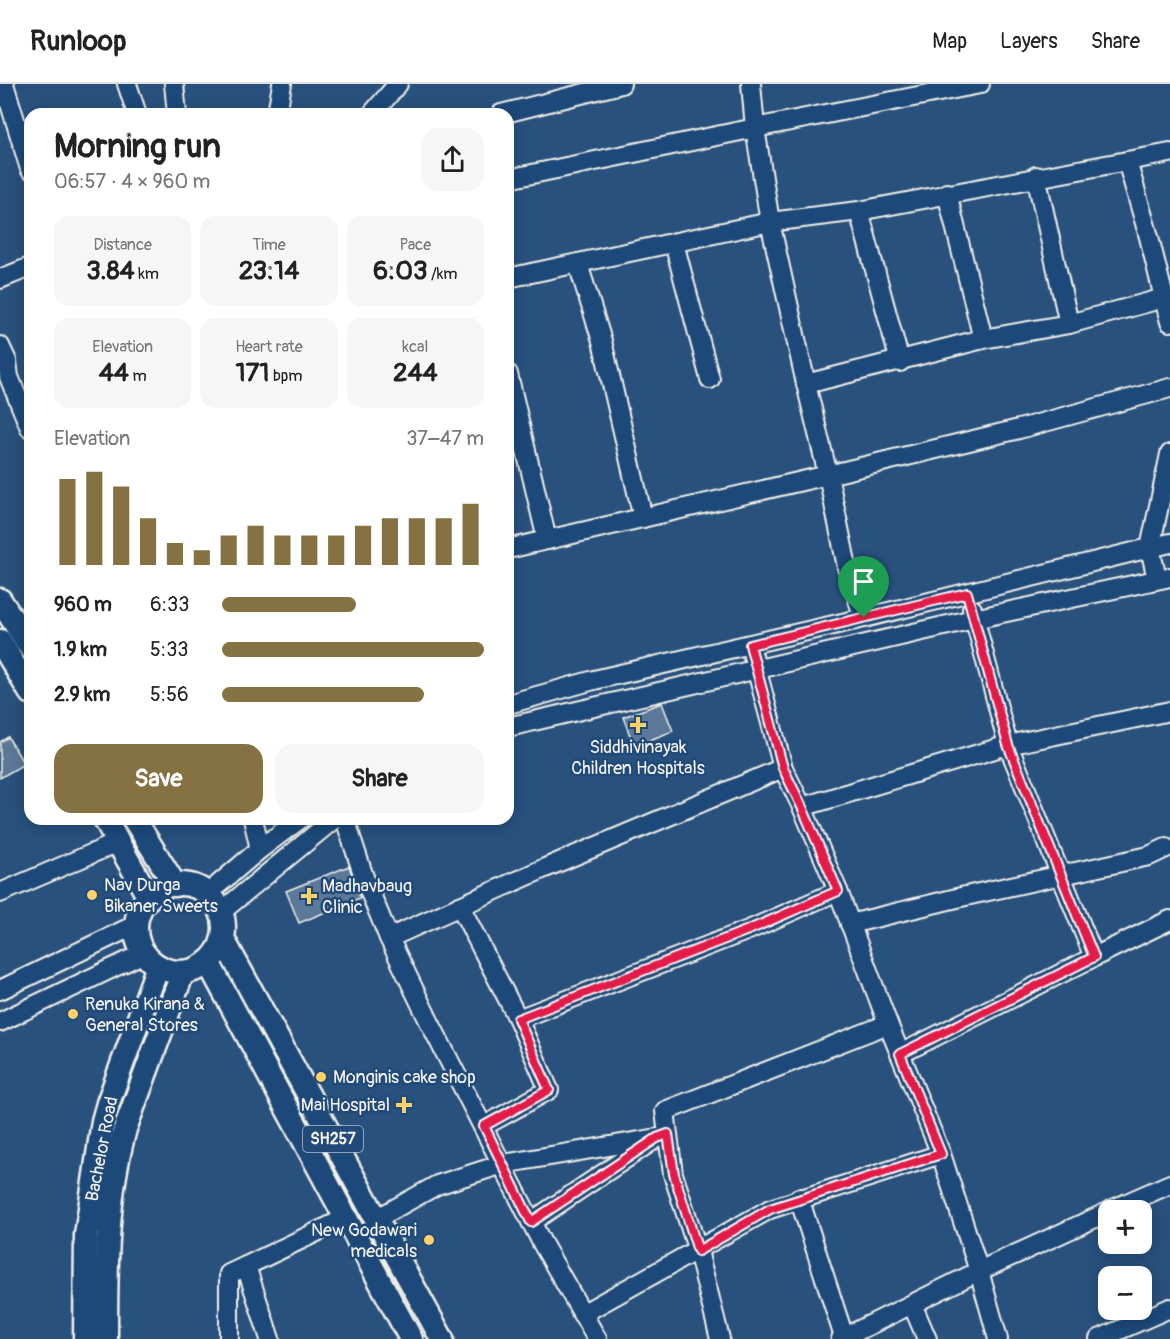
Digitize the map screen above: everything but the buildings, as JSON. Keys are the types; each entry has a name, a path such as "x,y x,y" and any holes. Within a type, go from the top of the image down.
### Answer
{"main road":[{"path":"0,600 24,623"},
{"path":"0,641 24,682"},
{"path":"109,825 149,898"},
{"path":"138,825 175,885"},
{"path":"175,885 195,887 207,894 217,904 224,925 223,939 213,958 201,967 183,972 173,972 151,960 140,946 136,933 143,905 149,898 166,887 175,885"},
{"name":"SH257","path":"223,939 442,1339"},
{"name":"Bachelor Road","path":"85,1339 86,1235 103,1121 151,960"},
{"name":"SH257","path":"208,962 411,1339"},
{"name":"Bachelor Road","path":"106,1339 107,1238 118,1155 125,1129 183,972"}],"street":[{"path":"4,84 24,149"},
{"path":"127,84 135,108"},
{"path":"174,84 176,108"},
{"path":"278,108 282,84"},
{"path":"377,108 398,84"},
{"path":"514,111 621,84"},
{"path":"751,84 755,128 770,222 848,567 864,618"},
{"path":"514,178 980,84"},
{"path":"514,277 770,222 859,211 1170,153"},
{"path":"1127,161 1170,322"},
{"path":"1036,177 1069,324"},
{"path":"947,193 983,339"},
{"path":"859,211 900,362"},
{"path":"674,243 710,379"},
{"path":"578,264 602,341 643,518"},
{"path":"0,279 24,269"},
{"path":"806,384 900,362 983,339 1069,324 1164,298"},
{"path":"0,346 24,413"},
{"path":"514,548 1019,429 1170,388"},
{"path":"514,400 547,540"},
{"path":"514,721 757,670 1163,578 1150,548 1170,454"},
{"path":"514,702 594,680 864,618 1170,543"},
{"path":"967,593 1008,745 1094,957"},
{"path":"750,645 783,768 838,891 888,1024 941,1154 979,1271 998,1339"},
{"path":"802,807 1008,745 1170,711"},
{"path":"389,938 783,768"},
{"path":"253,825 260,849"},
{"path":"207,894 292,825"},
{"path":"221,912 327,825"},
{"path":"347,825 365,880 389,938 429,1021 531,1222 597,1339"},
{"path":"0,893 119,842"},
{"path":"850,924 1149,856 1166,848"},
{"path":"518,1019 751,929 838,891"},
{"path":"460,906 518,1019 549,1090 484,1126"},
{"path":"900,1054 1170,920"},
{"path":"0,990 137,924"},
{"path":"0,1023 151,960"},
{"path":"720,1339 698,1251 662,1136 665,1111 888,1024"},
{"path":"376,1219 436,1185 503,1164 662,1136"},
{"path":"531,1222 662,1136"},
{"path":"582,1314 770,1209 941,1154"},
{"path":"1134,1200 1170,1184"},
{"path":"799,1198 842,1338 1098,1216"},
{"path":"229,1339 229,1274 346,1218"},
{"path":"246,1266 270,1339"},
{"path":"912,1304 927,1339"},
{"path":"1099,1339 1170,1308"}],"place":[{"name":"Siddhivinayak Children Hospitals","path":"638,725"},
{"name":"Nav Durga Bikaner Sweets","path":"92,895"},
{"name":"Madhavbaug Clinic","path":"309,896"},
{"name":"Renuka Kirana & General Stores","path":"73,1014"},
{"name":"Monginis cake shop","path":"321,1077"},
{"name":"Mai Hospital","path":"404,1105"},
{"name":"New Godawari medicals","path":"429,1240"}],"route":[{"path":"967,593 1008,745 1094,957 900,1054 941,1154 770,1209 698,1251 674,1174 668,1134 657,1138 531,1222 484,1126 549,1090 518,1019 751,929 838,891 783,768 750,645 864,618 967,593"}]}
